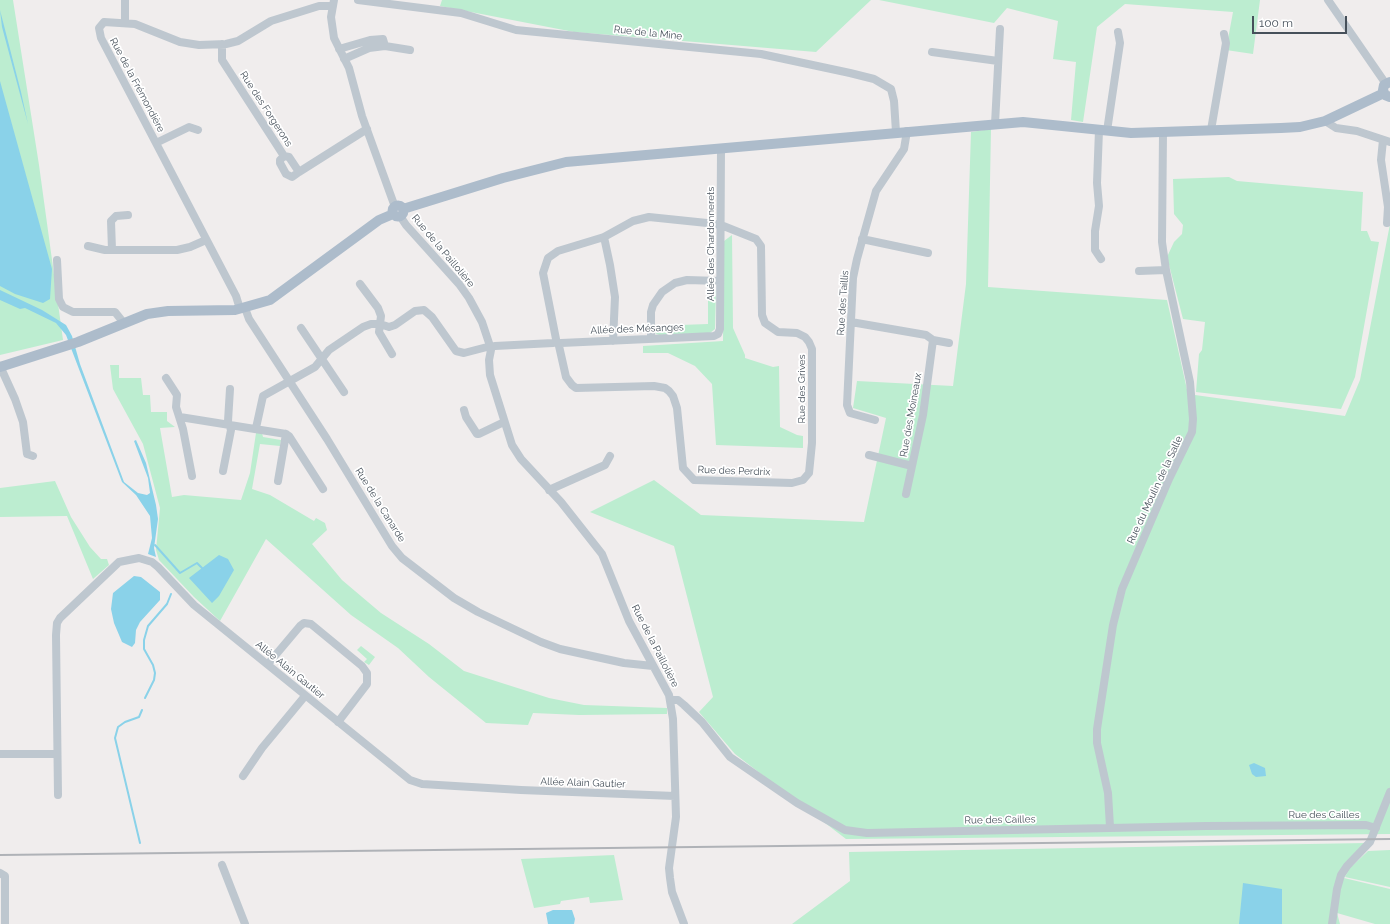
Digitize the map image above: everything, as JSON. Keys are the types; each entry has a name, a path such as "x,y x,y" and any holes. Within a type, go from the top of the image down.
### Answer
{"main road":[{"path":"0,366 78,342 123,322 147,314 162,312 242,309 270,300 379,220 398,212 503,178 566,162 995,124 1035,123 1103,130 1163,133 1300,127 1325,121 1387,89"}],"street":[{"path":"125,0 125,23"},
{"name":"Rue de la Mine","path":"358,0 460,13 516,30 761,54 850,73 874,79 891,89 894,101 896,132"},
{"path":"1328,0 1387,89"},
{"name":"Rue de la Frémondière","path":"242,309 99,33 101,25 104,22 125,23 149,29 180,42 199,45 222,44 238,41 271,21 331,4"},
{"name":"Rue de la Paillolière","path":"331,4 332,27 339,49 353,80 367,129 398,212 406,225 459,284 469,298 482,322 491,347 489,360 490,376 504,422 516,452 582,528 602,554 629,621 670,700 673,719 676,817 670,878 672,892 684,924"},
{"path":"995,124 1000,29"},
{"path":"1101,259 1095,250 1095,231 1099,206 1097,183 1103,130 1120,43 1118,32"},
{"path":"1211,130 1226,42 1224,34"},
{"path":"339,49 370,40 383,39 385,46"},
{"name":"Rue des Forgerons","path":"222,44 222,60 284,156 289,157 299,172 367,129"},
{"path":"344,59 369,48 385,46 410,50"},
{"path":"932,52 998,61"},
{"path":"1325,121 1336,128 1357,131 1387,141 1381,160 1388,207 1387,223"},
{"path":"156,143 189,127 198,130"},
{"name":"Rue des Taillis","path":"875,420 850,413 847,405 853,278 862,239 876,191 904,149 907,131"},
{"name":"Rue du Moulin de la Salle","path":"1110,827 1108,793 1097,743 1097,729 1113,624 1122,589 1169,479 1192,432 1193,420 1190,382 1166,270 1162,242 1163,133"},
{"name":"Allée des Chardonnerets","path":"714,336 718,334 720,329 721,149"},
{"path":"710,223 721,210"},
{"path":"112,250 111,220 116,216 128,215"},
{"name":"Rue des Grives","path":"604,236 643,218 710,223 734,230 760,242 762,315 765,323 778,332 797,333 809,342 813,355 812,443"},
{"path":"721,240 734,230"},
{"path":"604,236 615,297 613,340"},
{"name":"Rue des Perdrix","path":"604,236 558,251 546,262 543,278 566,378 572,386 582,390 654,386 665,388 669,391 673,396 677,408 683,468 694,480 703,482 799,482 809,473 812,443"},
{"path":"862,239 928,253"},
{"path":"88,246 100,250 177,250 190,247 206,240"},
{"path":"57,260 59,298 63,306 73,312 115,312 123,322"},
{"path":"1139,271 1166,270"},
{"path":"651,339 651,312 653,305 662,292 675,283 687,280 720,281"},
{"path":"360,284 378,308 381,316 379,332 392,354"},
{"name":"Rue de la Canarde","path":"242,309 331,445 392,546 416,570 454,598 478,612 541,642 560,649 624,663 653,666"},
{"name":"Allée des Mésanges","path":"380,324 388,327 396,326 415,311 424,310 432,317 456,351 464,353 491,347 714,336"},
{"path":"851,322 926,335 934,340 949,342"},
{"path":"256,428 263,396 316,367 329,350 363,327 380,324"},
{"path":"301,328 344,392"},
{"name":"Rue des Moineaux","path":"906,494 923,415 934,340"},
{"path":"0,366 15,399 23,422 27,454 33,456"},
{"path":"166,378 177,395 176,407 180,417 192,476"},
{"path":"223,471 232,430 228,421 230,389"},
{"path":"464,410 466,417 477,434 504,422"},
{"path":"180,417 286,434 289,436 323,489"},
{"path":"278,481 286,434"},
{"path":"869,455 912,466"},
{"path":"549,490 605,465 610,456"},
{"name":"Allée Alain Gautier","path":"58,795 57,624 60,618 121,561 139,558 152,562 194,606 268,664 305,696 410,780 422,784 521,790 675,796"},
{"path":"268,664 304,623 311,624 357,662 367,673 367,684 338,722"},
{"path":"243,776 262,748 305,696"},
{"name":"Rue des Cailles","path":"670,700 678,700 702,722 730,757 825,820 845,830 867,833 1110,827 1366,825 1376,828"},
{"path":"0,754 57,754"},
{"path":"1332,924 1337,889 1341,875 1347,866 1366,848 1376,828 1390,792"},
{"path":"222,865 244,924"},
{"path":"0,873 5,876 5,924"}],"green space":[{"path":"0,0 13,0 39,165 63,340 0,355"},
{"path":"442,0 871,0 816,52 574,32 440,6"},
{"path":"879,0 1260,0 1253,54 1226,50 1233,12 1125,4 1097,27 1083,122 1071,120 1076,62 1053,59 1058,21 1007,8 994,23"},
{"path":"991,129 988,287 1167,300 1188,394 1345,416 1360,380 1390,224 1390,834 846,839 735,754 699,712 713,697 674,546 590,512 654,480 701,515 864,522 886,418 853,408 857,381 953,386 966,284 971,132"},
{"path":"1229,177 1237,181 1363,192 1361,231 1367,231 1371,241 1379,242 1355,377 1341,409 1196,392 1199,354 1202,350 1205,322 1183,319 1167,257 1174,242 1182,234 1183,225 1174,214 1173,179"},
{"path":"732,235 733,328 745,358 773,367 779,366 780,427 797,435 803,436 803,448 716,445 712,384 695,366 668,353 643,353 643,346 723,341 724,241"},
{"path":"708,284 713,286 716,291 715,329 710,333 659,335 655,333 653,326 708,324"},
{"path":"110,365 119,365 119,378 141,378 143,395 150,395 151,412 167,412 167,421 175,427 160,428 172,497 184,495 241,500 250,473 256,433 262,433 263,437 281,440 280,446 260,444 252,489 270,495 314,521 316,518 325,523 327,530 312,544 342,580 381,613 429,644 464,671 549,698 584,705 667,708 667,714 579,715 533,713 528,725 486,723 429,677 398,648 351,615 266,539 220,621 194,597 159,560 156,550 160,508 143,444 113,389"},
{"path":"55,481 71,517 90,547 101,559 107,559 109,565 93,579 67,516 0,517 0,488"},
{"path":"361,646 375,657 369,665 364,662 367,659 357,650"},
{"path":"1366,843 1351,867 1368,851 1390,850 1390,887 1345,877 1349,870 1344,878 1390,889 1390,924 1375,924 1337,913 1340,924 792,924 850,881 849,852"},
{"path":"614,855 623,900 590,903 589,897 561,901 560,904 534,908 521,859"}],"water":[{"path":"0,10 21,92 28,124 2,27"},
{"path":"0,81 52,269 50,299 43,303 15,294 0,286"},
{"path":"0,290 42,310 66,325 72,336 80,364 124,482 138,493 147,495 150,493 148,478 134,441 136,440 146,463 156,505 158,519 154,548 156,557 148,554 152,538 150,516 136,495 122,482 66,335 56,323 25,308 20,309 0,300"},
{"path":"219,555 228,559 234,570 219,596 212,603 189,578"},
{"path":"134,576 141,577 160,592 160,600 140,622 136,630 135,643 132,647 122,642 114,623 111,609 113,593"},
{"path":"1254,763 1265,768 1266,776 1256,777 1252,774 1249,765"},
{"path":"1243,883 1282,889 1282,924 1239,924"},
{"path":"553,910 572,910 575,919 574,924 548,924 546,913"}],"waterway":[{"path":"155,545 180,573 197,563 202,568"},
{"path":"145,698 154,680 155,673 153,665 144,649 144,640 148,626 167,604 171,594"},
{"path":"140,843 115,738 118,727 125,722 139,717 142,710"}],"railway":[{"path":"0,855 1390,839"}]}
